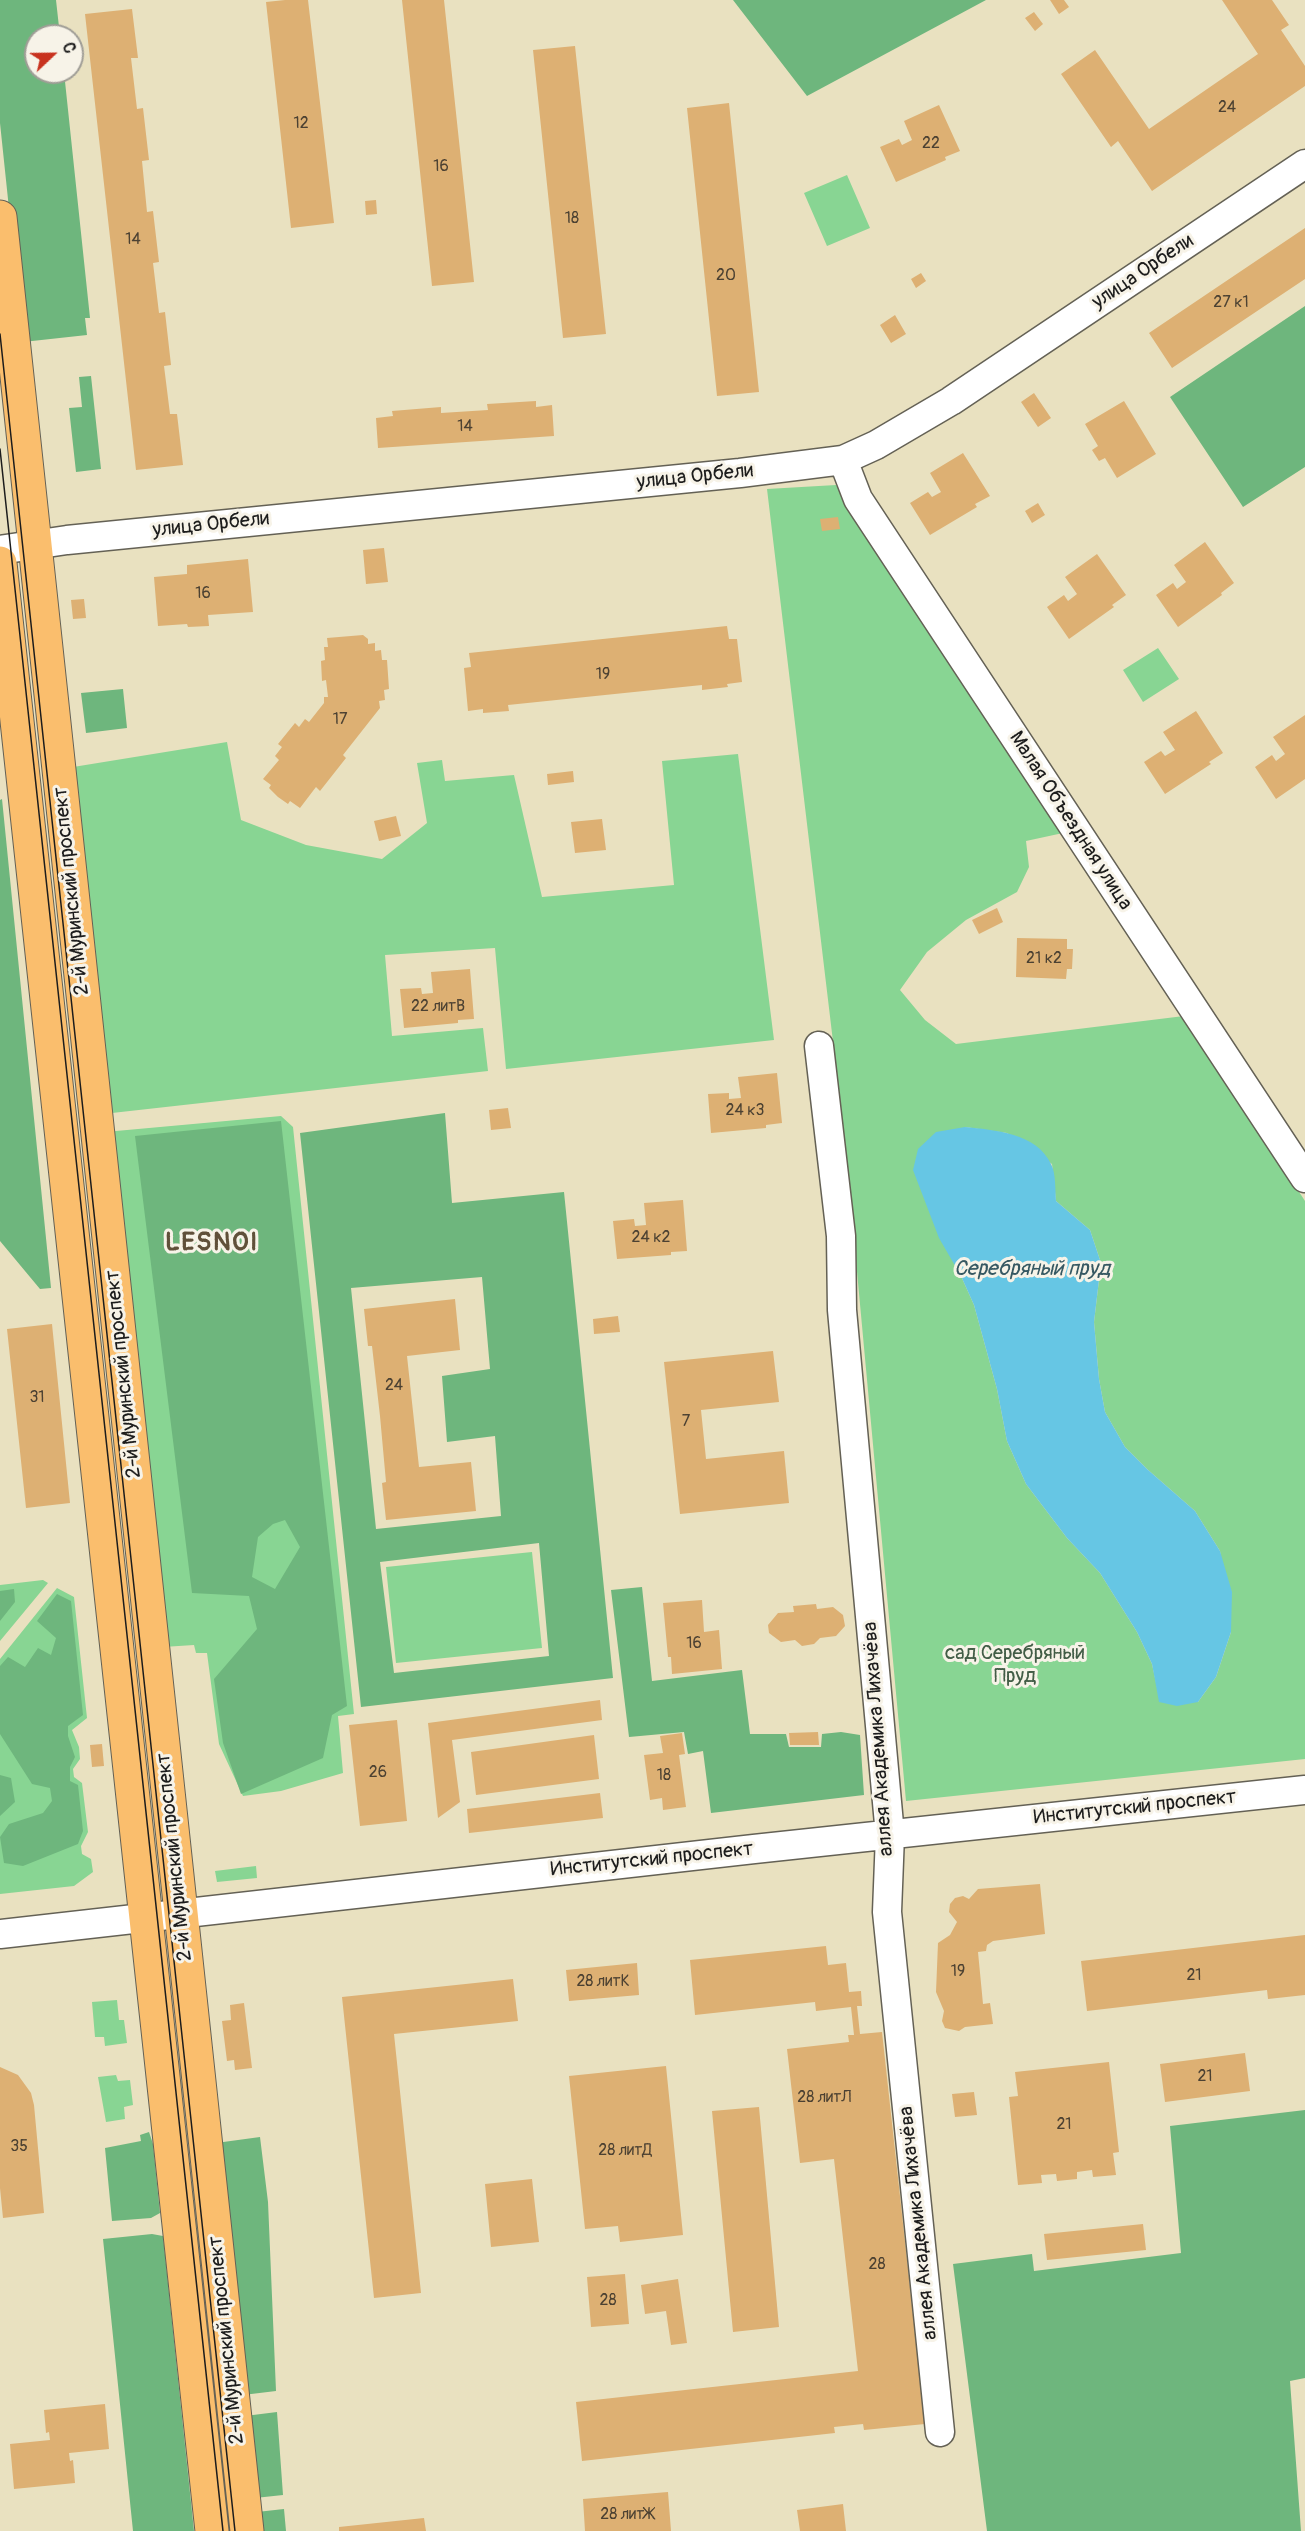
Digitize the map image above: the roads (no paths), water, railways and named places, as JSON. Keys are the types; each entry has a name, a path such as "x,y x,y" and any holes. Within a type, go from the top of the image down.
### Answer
{"main road":[{"name":"2-й Муринский проспект","path":"0,217 247,2531"},
{"name":"2-й Муринский проспект","path":"0,563 212,2531"}],"street":[{"name":"улица Орбели","path":"0,550 35,544 740,473 843,460 876,445 951,401 1305,164"},
{"name":"Малая Объездная улица","path":"843,460 858,500 1305,1178"},
{"name":"аллея Академика Лихачёва","path":"819,1046 842,1236 842,1310 890,1835 887,1912 940,2432"},
{"name":"Институтский проспект","path":"0,1934 1305,1790"}],"water":[{"name":"Серебряный пруд","path":"965,1127 1014,1135 1036,1146 1053,1168 1056,1201 1090,1230 1101,1263 1094,1322 1099,1379 1105,1412 1125,1447 1195,1511 1220,1551 1232,1592 1231,1632 1216,1677 1198,1702 1177,1706 1159,1702 1152,1664 1137,1632 1100,1573 1067,1538 1026,1484 1007,1441 997,1389 974,1305 961,1276 939,1238 913,1170 918,1149 936,1132"}],"tram line":[{"path":"0,334 235,2531"},
{"path":"0,449 223,2531"}],"district":[{"name":"LESNOI","path":"212,1243"}],"park label":[{"name":"сад Серебряный Пруд","path":"1015,1666"}]}
